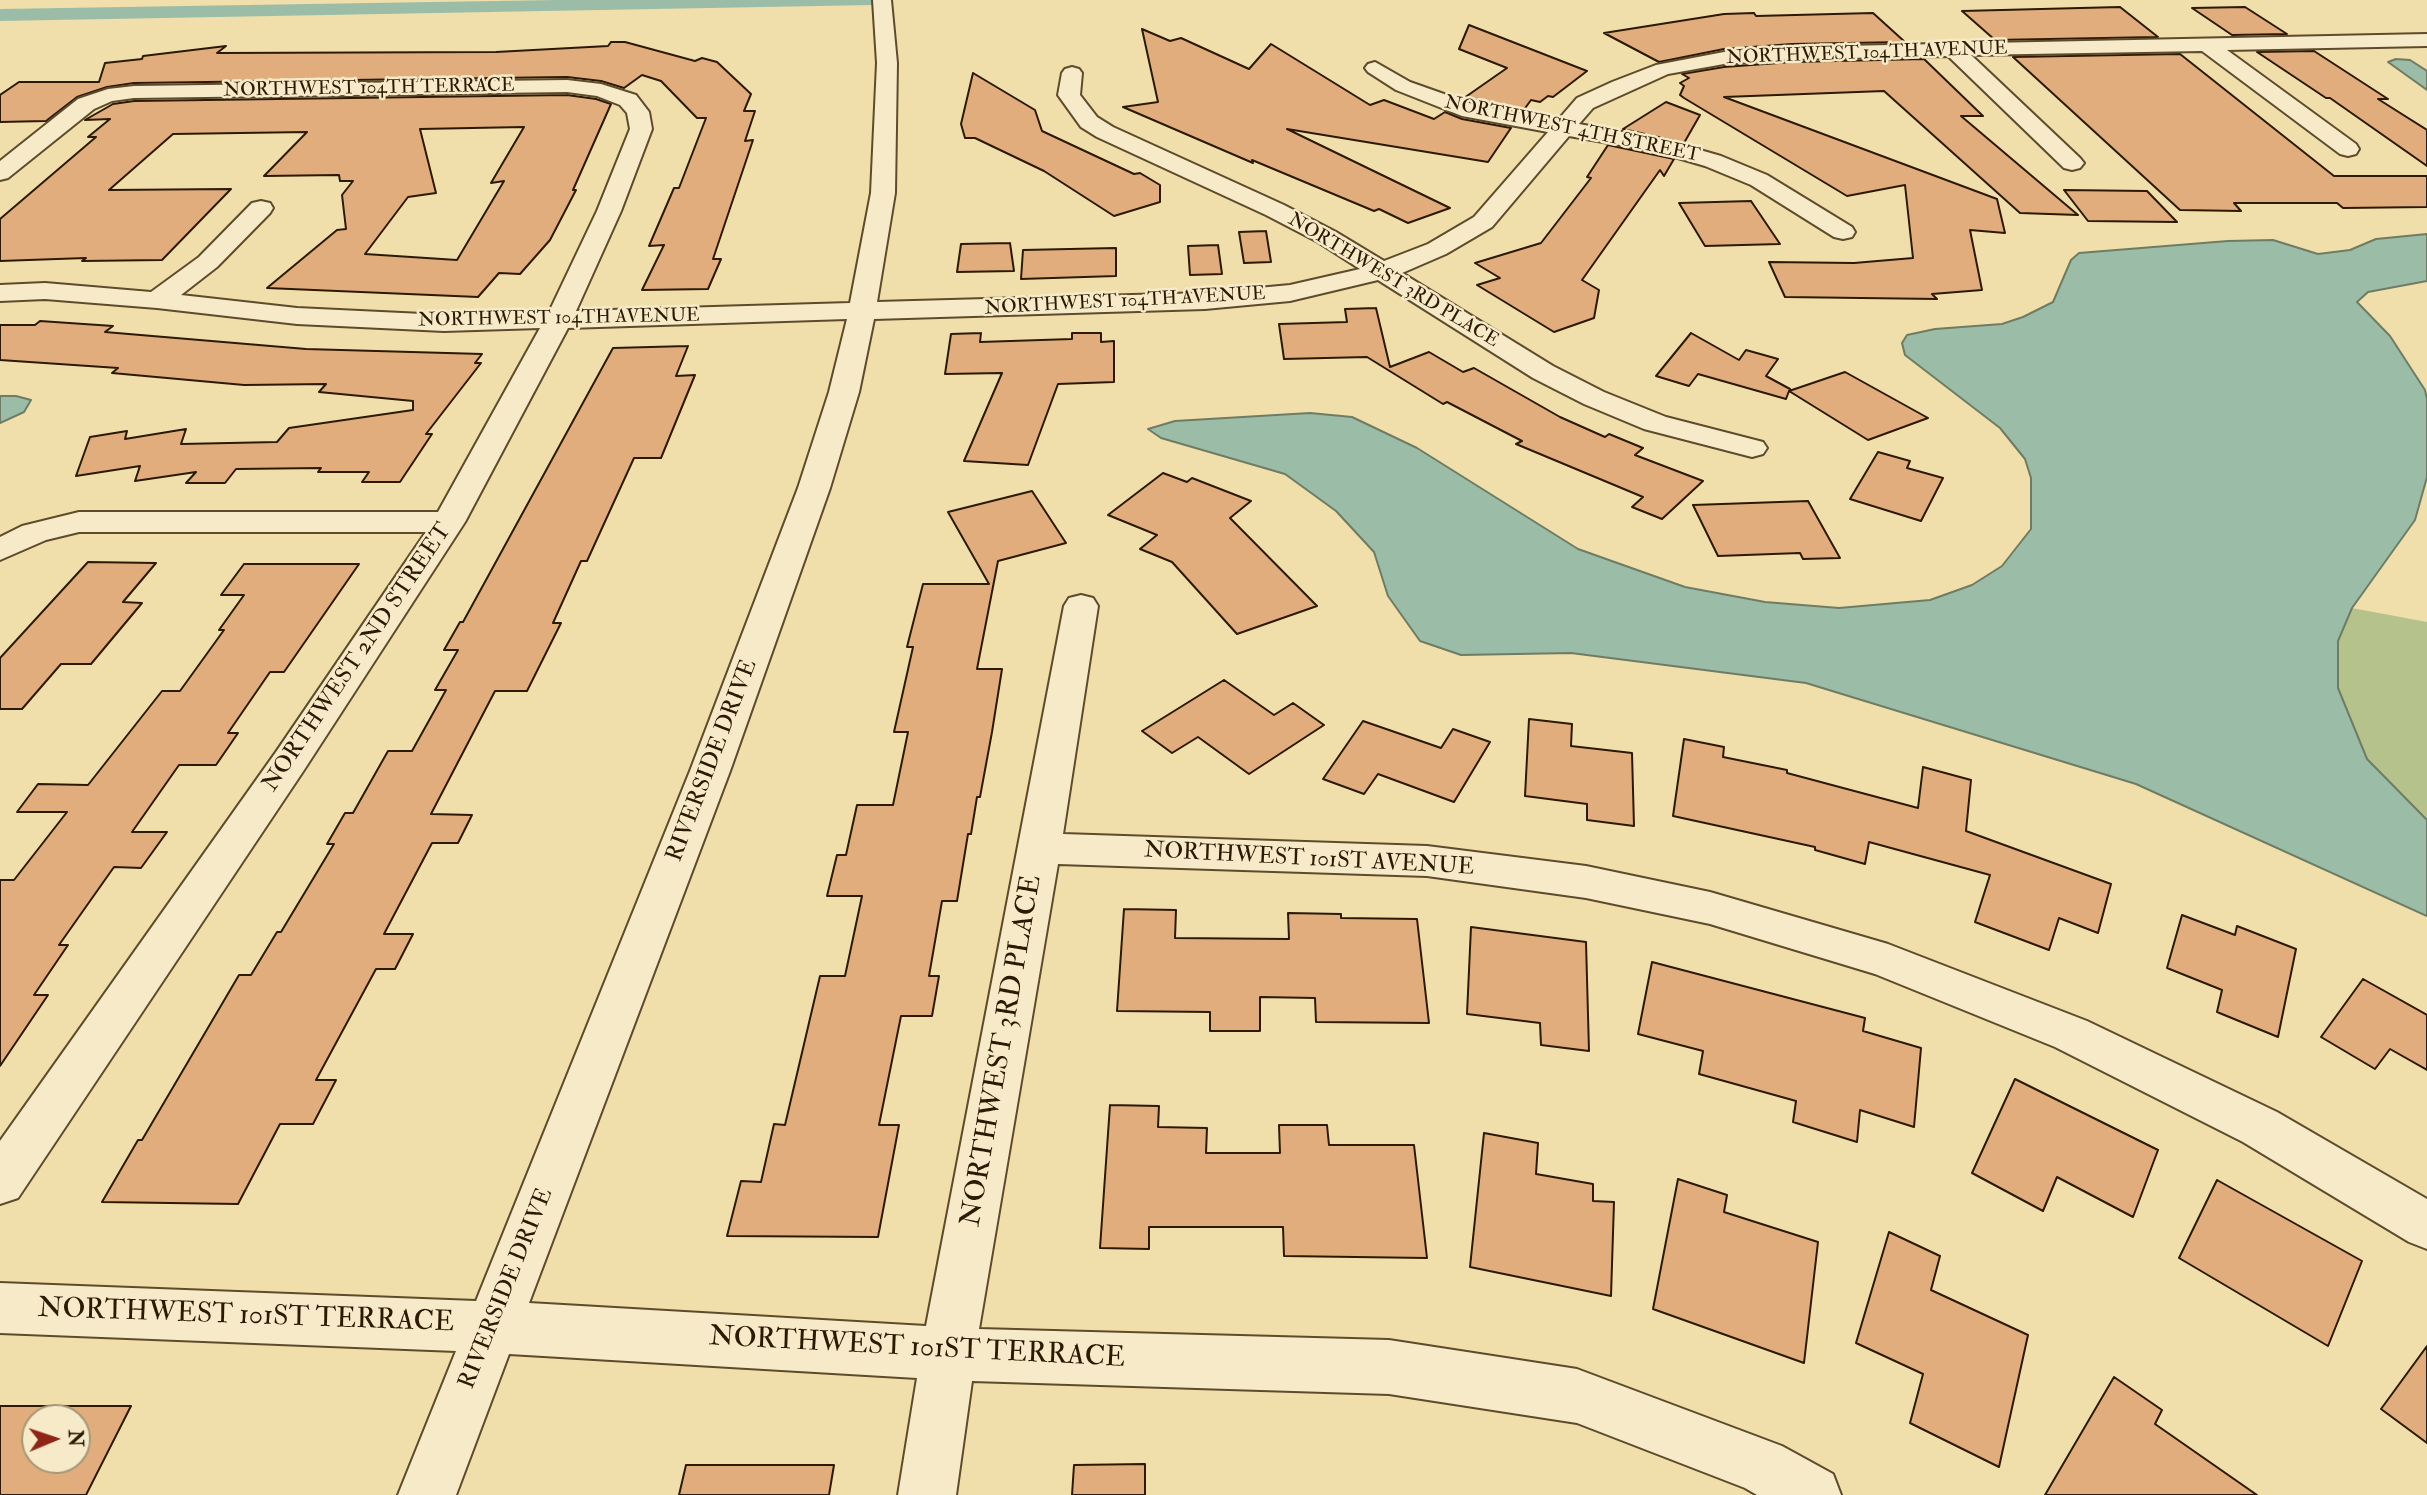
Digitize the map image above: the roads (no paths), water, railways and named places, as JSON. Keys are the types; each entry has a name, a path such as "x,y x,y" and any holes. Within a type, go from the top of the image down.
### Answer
{"street":[{"name":"RIVERSIDE DRIVE","path":"427,1495 609,1035 814,488 844,392 862,313 883,193 887,63 883,8"},
{"name":"NORTHWEST 104TH AVENUE","path":"0,293 45,291 337,318 443,323 1205,301 1290,293 1381,272 1437,249 1483,222 1585,103 1663,69 1724,58 1792,53 2427,40"},
{"path":"2206,44 2348,149"},
{"path":"1955,51 2072,163"},
{"name":"NORTHWEST 4TH STREET","path":"1375,68 1403,86 1470,111 1657,145 1713,162 1759,180 1843,232"},
{"name":"NORTHWEST 3RD PLACE","path":"1072,74 1069,95 1089,122 1105,132 1275,210 1327,237 1543,372 1594,398 1655,423 1752,448"},
{"name":"NORTHWEST 104TH TERRACE","path":"0,173 86,104 108,95 134,92 568,86 601,90 628,100"},
{"name":"NORTHWEST 2ND STREET","path":"0,1182 290,761 449,522 558,321 608,211 640,129 638,112 628,100"},
{"path":"157,300 208,262 261,208"},
{"path":"0,550 34,533 79,522 449,522"},
{"name":"NORTHWEST 3RD PLACE","path":"927,1495 948,1354 1081,606"},
{"name":"NORTHWEST 101ST AVENUE","path":"1040,848 1427,861 1586,883 1710,908 1888,961 2071,1034 2260,1127 2427,1226"},
{"name":"NORTHWEST 101ST TERRACE","path":"0,1308 492,1327 948,1354 1389,1367 1577,1396 1762,1466 1812,1495"}],"waterway":[{"path":"0,15 873,0"}]}
